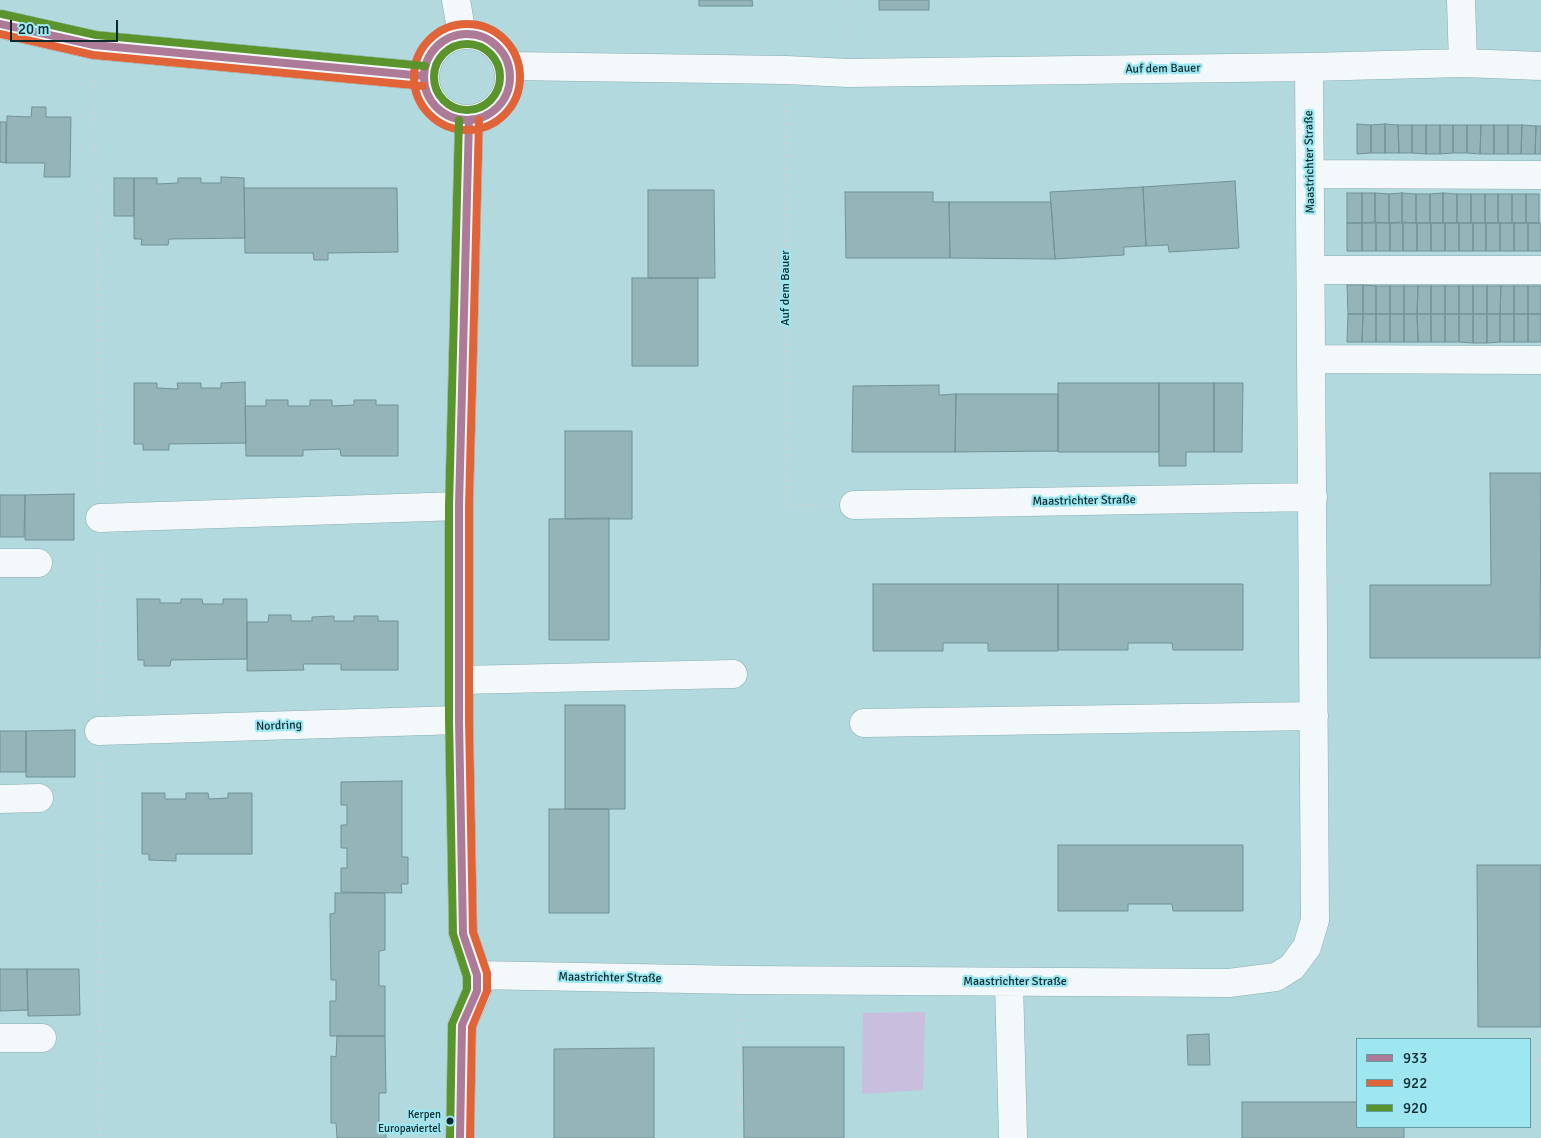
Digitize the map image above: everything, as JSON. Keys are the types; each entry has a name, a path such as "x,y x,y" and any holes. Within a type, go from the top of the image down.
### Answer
{"street":[{"path":"456,0 462,35"},
{"path":"1461,0 1463,63"},
{"path":"0,24 94,45 424,76"},
{"path":"462,35 477,35 491,42 502,52 509,66 510,82 506,96 497,108 484,117 469,120 452,118 437,108 427,94 424,76 427,61 435,48 448,39 462,35"},
{"name":"Auf dem Bauer","path":"509,66 786,70 848,73 1463,63 1541,66"},
{"name":"Maastrichter Straße","path":"477,975 741,980 1229,983 1276,977 1292,967 1307,947 1315,920 1309,67"},
{"path":"460,1138 462,1025 477,991 477,975 463,934 459,720 459,506 469,120"},
{"path":"1310,174 1541,174"},
{"path":"1311,270 1541,270"},
{"path":"1312,359 1541,360"},
{"name":"Maastrichter Straße","path":"854,505 1313,497"},
{"path":"100,518 459,506"},
{"path":"0,563 38,563"},
{"path":"460,680 733,674"},
{"path":"864,723 1314,716"},
{"name":"Nordring","path":"99,731 459,720"},
{"path":"0,799 40,798"},
{"path":"1009,982 1013,1138"},
{"path":"0,1038 42,1038"}],"path":[{"path":"848,0 848,73"},
{"path":"94,45 100,518 100,1138"},
{"name":"Auf dem Bauer","path":"786,70 787,506"},
{"path":"737,1138 741,980"}],"shaded area":[{"path":"925,1012 923,1090 862,1094 863,1013"}],"building":[{"path":"699,0 752,0 753,6 699,6"},
{"path":"879,0 929,0 929,10 879,10"},
{"path":"32,107 46,107 46,117 71,117 70,177 44,177 45,163 6,163 7,116 31,117"},
{"path":"0,122 6,122 6,163 0,162"},
{"path":"1357,124 1371,125 1371,153 1357,154"},
{"path":"1385,124 1398,125 1399,153 1385,153"},
{"path":"1385,124 1385,153 1371,153 1371,125"},
{"path":"1398,125 1412,125 1412,153 1399,153"},
{"path":"1412,125 1426,125 1426,154 1412,153"},
{"path":"1426,125 1440,125 1440,154 1426,154"},
{"path":"1440,125 1453,125 1453,153 1440,154"},
{"path":"1453,125 1467,125 1467,153 1453,153"},
{"path":"1467,125 1481,125 1480,154 1467,153"},
{"path":"1481,125 1494,125 1494,154 1480,154"},
{"path":"1494,125 1508,125 1508,154 1494,154"},
{"path":"1508,125 1522,125 1521,154 1508,154"},
{"path":"1522,125 1536,126 1535,154 1521,154"},
{"path":"1536,126 1541,126 1541,154 1535,154"},
{"path":"221,177 244,178 245,238 169,239 168,245 141,245 142,239 134,239 134,178 157,178 157,184 178,183 178,178 201,178 201,183 221,183"},
{"path":"114,178 134,178 134,216 114,216"},
{"path":"1235,181 1239,248 1169,252 1168,245 1146,246 1143,187"},
{"path":"1143,187 1146,246 1124,247 1124,255 1055,259 1050,192"},
{"path":"244,188 397,188 398,252 328,253 328,260 314,260 313,253 245,253"},
{"path":"648,190 714,190 715,278 648,278"},
{"path":"845,192 933,192 933,202 949,202 950,258 846,258"},
{"path":"1347,193 1362,193 1362,223 1347,223"},
{"path":"1362,193 1375,193 1375,222 1362,223"},
{"path":"1375,193 1389,194 1389,223 1375,222"},
{"path":"1402,193 1402,222 1389,223 1389,194"},
{"path":"1402,193 1416,194 1416,223 1402,222"},
{"path":"1443,193 1457,194 1457,223 1443,223"},
{"path":"1443,193 1443,223 1430,223 1430,194"},
{"path":"1416,194 1430,194 1430,223 1416,223"},
{"path":"1457,194 1471,194 1471,223 1457,223"},
{"path":"1471,194 1485,194 1485,223 1471,223"},
{"path":"1485,194 1498,194 1498,223 1485,223"},
{"path":"1498,194 1512,194 1512,223 1498,223"},
{"path":"1512,194 1526,194 1526,223 1512,223"},
{"path":"1526,194 1539,194 1539,223 1526,223"},
{"path":"949,202 1051,202 1055,259 950,258"},
{"path":"1347,223 1362,223 1362,251 1347,251"},
{"path":"1362,223 1376,223 1376,251 1362,251"},
{"path":"1376,223 1390,223 1390,251 1376,251"},
{"path":"1390,223 1403,223 1403,251 1390,251"},
{"path":"1403,223 1417,223 1417,251 1403,251"},
{"path":"1417,223 1431,223 1431,251 1417,251"},
{"path":"1431,223 1445,223 1445,251 1431,251"},
{"path":"1445,223 1459,223 1459,251 1445,251"},
{"path":"1459,223 1473,223 1473,251 1459,251"},
{"path":"1473,223 1486,223 1486,251 1473,251"},
{"path":"1486,223 1500,223 1500,251 1486,251"},
{"path":"1500,223 1514,223 1514,251 1500,251"},
{"path":"1514,223 1528,223 1528,251 1514,251"},
{"path":"1528,223 1541,223 1541,251 1528,251"},
{"path":"632,278 698,278 698,366 632,366"},
{"path":"1347,285 1363,285 1363,314 1348,314"},
{"path":"1363,285 1376,286 1376,314 1363,314"},
{"path":"1376,286 1390,286 1390,314 1376,314"},
{"path":"1390,286 1404,286 1404,314 1390,314"},
{"path":"1404,286 1418,286 1417,314 1404,314"},
{"path":"1418,286 1431,286 1431,314 1417,314"},
{"path":"1431,286 1445,286 1445,314 1431,314"},
{"path":"1445,286 1459,286 1459,314 1445,314"},
{"path":"1459,286 1473,286 1473,314 1459,314"},
{"path":"1473,286 1487,286 1487,314 1473,314"},
{"path":"1487,286 1501,286 1500,314 1487,314"},
{"path":"1501,286 1514,286 1514,314 1500,314"},
{"path":"1514,286 1528,286 1528,314 1514,314"},
{"path":"1528,286 1541,286 1541,314 1528,314"},
{"path":"1348,314 1363,314 1362,342 1347,342"},
{"path":"1363,314 1376,314 1376,342 1362,342"},
{"path":"1376,314 1390,314 1390,342 1376,342"},
{"path":"1390,314 1404,314 1404,342 1390,342"},
{"path":"1404,314 1417,314 1418,342 1404,342"},
{"path":"1417,314 1431,314 1431,342 1418,342"},
{"path":"1431,314 1445,314 1445,342 1431,342"},
{"path":"1445,314 1459,314 1459,342 1445,342"},
{"path":"1459,314 1473,314 1473,343 1459,342"},
{"path":"1473,314 1487,314 1487,343 1473,343"},
{"path":"1487,314 1500,314 1500,342 1487,343"},
{"path":"1500,314 1514,314 1514,342 1500,342"},
{"path":"1514,314 1528,314 1528,342 1514,342"},
{"path":"1528,314 1541,314 1541,342 1528,342"},
{"path":"245,382 246,443 169,444 169,450 143,450 143,444 134,444 134,383 157,383 157,388 178,389 177,383 201,383 201,388 221,388 221,383"},
{"path":"1058,383 1159,383 1159,452 1058,452"},
{"path":"1159,383 1214,383 1214,452 1186,452 1186,466 1159,466"},
{"path":"1214,383 1243,383 1242,452 1214,452"},
{"path":"939,385 939,395 956,394 955,452 852,452 853,386"},
{"path":"956,394 1058,394 1058,451 955,452"},
{"path":"266,400 288,400 288,406 310,406 310,400 332,400 332,406 354,405 354,400 376,400 376,405 398,405 398,456 341,456 340,449 303,450 303,456 246,456 245,406 266,406"},
{"path":"565,431 632,431 632,519 565,519"},
{"path":"1490,473 1541,473 1540,658 1370,658 1370,585 1491,585"},
{"path":"74,494 74,540 25,540 25,495"},
{"path":"0,495 25,495 24,537 0,537"},
{"path":"609,518 609,640 549,640 549,519"},
{"path":"873,584 1058,584 1058,651 988,651 988,643 943,643 943,651 873,651"},
{"path":"1058,584 1243,584 1243,650 1173,650 1172,643 1128,643 1128,650 1058,650"},
{"path":"137,599 160,599 160,603 181,603 181,599 202,599 203,604 223,604 223,599 247,599 247,659 171,660 170,666 144,666 144,660 138,660"},
{"path":"269,615 291,615 291,621 312,621 312,617 334,616 334,621 354,621 354,616 378,616 378,621 398,621 398,670 341,670 341,664 303,664 304,670 247,671 247,622 268,622"},
{"path":"565,705 625,705 625,809 565,809"},
{"path":"75,730 75,777 26,777 26,731"},
{"path":"0,731 26,731 26,772 0,772"},
{"path":"402,781 402,857 408,857 408,884 401,884 402,893 341,892 341,868 347,868 347,848 341,848 341,825 347,825 347,805 341,805 341,782"},
{"path":"142,793 165,793 165,799 186,799 186,793 208,793 209,799 228,798 228,793 252,793 252,854 176,854 176,861 149,860 149,854 142,854"},
{"path":"549,809 609,809 609,913 549,913"},
{"path":"1058,845 1243,845 1243,911 1173,911 1172,904 1128,904 1128,911 1058,911"},
{"path":"1477,865 1541,865 1541,1027 1478,1027"},
{"path":"335,893 385,893 385,950 379,951 379,986 385,986 385,1036 330,1036 330,1001 336,1001 336,980 331,980 330,914 335,913"},
{"path":"0,969 27,969 28,1010 0,1011"},
{"path":"27,969 79,969 80,1015 28,1016"},
{"path":"1209,1034 1210,1065 1188,1065 1187,1035"},
{"path":"337,1036 385,1036 386,1093 379,1093 379,1130 386,1130 386,1138 337,1138 336,1123 331,1123 331,1056 336,1057"},
{"path":"743,1047 844,1047 844,1138 744,1138"},
{"path":"654,1048 654,1138 554,1138 554,1049"},
{"path":"1242,1102 1356,1102 1356,1128 1404,1128 1404,1138 1242,1138"}],"transit line":[{"name":"920","path":"2,14 96,35 425,66"},
{"name":"933","path":"0,24 94,45 424,76"},
{"name":"922","path":"467,24 487,28 504,40 516,57 520,77 516,97 504,114 487,126 467,130 447,126 430,114 418,97 414,77 418,57 430,40 447,28 467,24"},
{"name":"922","path":"0,34 93,55 423,86"},
{"name":"933","path":"467,34 483,38 497,47 506,61 510,77 506,93 497,107 483,116 467,120 451,116 437,107 428,93 424,77 428,61 437,47 451,38 467,34"},
{"name":"920","path":"467,44 479,47 490,54 497,65 500,77 497,89 490,100 479,107 467,110 455,107 444,100 437,89 434,77 437,65 444,54 455,47 467,44"},
{"name":"920","path":"450,1138 452,1024 467,989 467,977 453,934 449,720 449,506 459,120"},
{"name":"933","path":"460,1138 462,1025 477,991 477,975 463,934 459,720 459,506 469,120"},
{"name":"922","path":"470,1138 472,1027 487,991 487,973 473,932 469,720 469,506 479,120"}],"place":[{"name":"Kerpen Europaviertel","path":"450,1121"}]}
